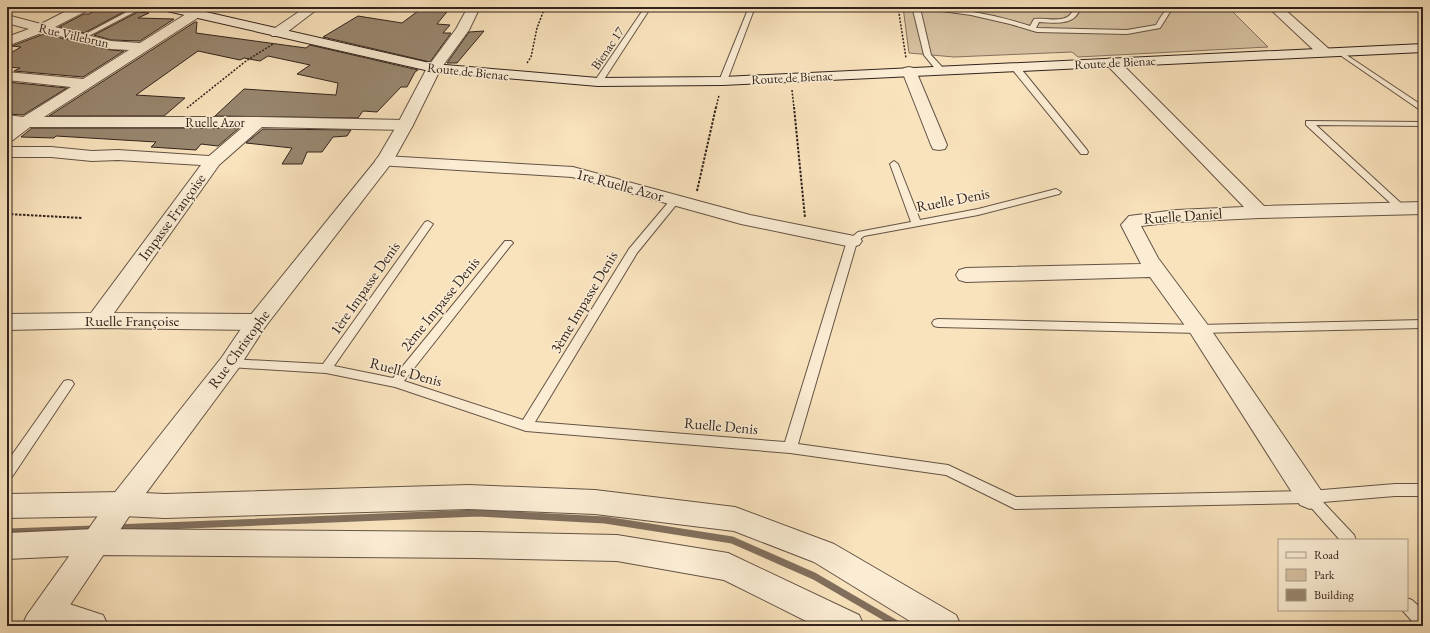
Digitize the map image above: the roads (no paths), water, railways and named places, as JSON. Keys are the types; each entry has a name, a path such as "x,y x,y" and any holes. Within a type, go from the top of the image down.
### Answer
{"street":[{"path":"7,42 43,28 84,7"},
{"name":"Route de Bienac","path":"167,7 200,11 282,34 434,68 598,82 723,81 909,71 1423,48"},
{"path":"282,34 314,7"},
{"name":"Rue Christophe","path":"43,619 122,504 230,363 257,322 384,161 434,68 457,38 472,14 474,7"},
{"path":"1274,7 1324,52"},
{"path":"7,136 141,47 200,11"},
{"name":"Rue Villebrun","path":"7,19 111,45 141,47"},
{"name":"Ruelle Daniel","path":"1112,62 1259,212"},
{"path":"909,71 939,145"},
{"path":"7,76 87,84"},
{"name":"Ruelle Azor","path":"7,120 26,122 258,122 404,125"},
{"name":"Impasse Françoise","path":"97,320 213,161 258,122"},
{"path":"7,152 51,152 92,156 213,161"},
{"name":"1re Ruelle Azor","path":"384,161 573,172 748,220 852,240"},
{"path":"1259,212 1423,208"},
{"name":"Ruelle Daniel","path":"1259,212 1176,216 1136,220 1131,225 1134,233 1156,270 1200,329 1310,497"},
{"path":"966,275 1156,270"},
{"name":"Ruelle Françoise","path":"7,322 97,320 257,322"},
{"path":"7,506 122,504 165,506 469,497 595,502 735,520 824,553 914,606 944,626"},
{"path":"7,546 95,542 617,548 728,567 848,626"},
{"path":"43,619 92,626"}],"lane":[{"path":"81,38 141,7"},
{"name":"Bienac 17","path":"598,82 648,7"},
{"path":"723,81 752,7"},
{"path":"917,7 916,10 928,55 940,70"},
{"path":"922,7 990,14 1032,28 1112,32 1158,26 1168,11 1175,7"},
{"path":"1032,28 1036,24 1036,20 1059,22 1067,21 1075,13 1078,8 1077,7"},
{"path":"1417,7 1423,12"},
{"path":"1339,52 1423,110"},
{"path":"1016,67 1084,152"},
{"path":"1400,208 1309,123 1423,124"},
{"path":"894,164 916,223"},
{"name":"Ruelle Denis","path":"852,240 861,234 978,212 1056,192"},
{"name":"3ème Impasse Denis","path":"526,426 633,251 675,200"},
{"name":"1ère Impasse Denis","path":"326,369 428,224"},
{"path":"790,448 852,240"},
{"name":"2ème Impasse Denis","path":"396,384 508,243"},
{"path":"938,323 1200,329 1423,324"},
{"name":"Ruelle Denis","path":"230,363 326,369 396,384 526,426 790,448 948,470 1015,503 1310,497 1395,490 1423,490"},
{"path":"7,473 68,384"},
{"path":"1310,497 1348,539"},
{"path":"1408,606 1417,616 1423,617"}],"waterway":[{"path":"115,528 478,513 605,520 732,540 814,576 900,626"},
{"path":"7,532 94,529"}]}
